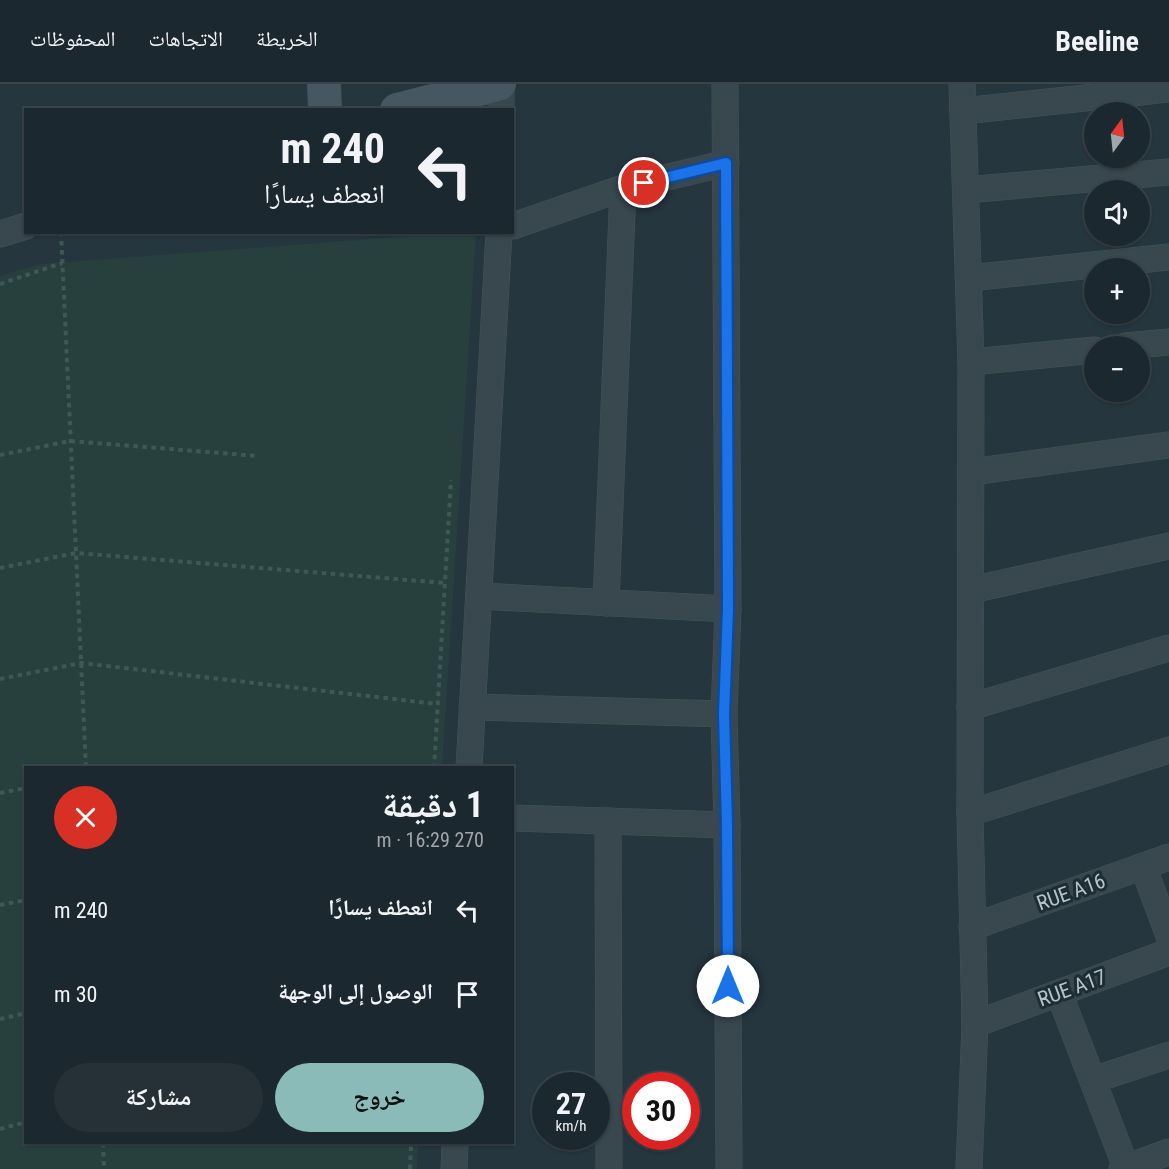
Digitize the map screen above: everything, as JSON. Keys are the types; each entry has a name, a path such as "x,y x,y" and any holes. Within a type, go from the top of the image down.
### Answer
{"street":[{"path":"324,84 325,108"},
{"path":"405,108 500,84 501,108"},
{"path":"725,84 728,609 724,714 729,1169"},
{"path":"963,84 971,362 970,813 975,1024 969,1169"},
{"path":"963,111 1169,89"},
{"path":"514,226 623,188 726,163"},
{"path":"966,190 1169,172"},
{"path":"606,603 623,188"},
{"path":"0,234 24,227"},
{"path":"469,766 499,234"},
{"path":"969,278 1169,257"},
{"path":"1150,344 1169,342"},
{"path":"971,362 1084,351"},
{"path":"971,472 1169,445"},
{"path":"970,590 1169,546"},
{"path":"480,596 728,609"},
{"path":"970,707 1169,648"},
{"path":"472,708 724,714"},
{"path":"970,813 1169,750"},
{"path":"514,818 727,825"},
{"path":"608,821 609,1169"},
{"name":"RUE A16","path":"972,927 1169,857"},
{"path":"1143,866 1169,936"},
{"name":"RUE A17","path":"975,1024 1169,952"},
{"path":"1059,993 1124,1168 1169,1152"},
{"path":"1093,1080 1169,1055"},
{"path":"454,1169 455,1144"}],"path":[{"path":"61,234 86,766"},
{"path":"0,284 62,263"},
{"path":"0,455 70,441 258,456"},
{"path":"434,766 451,480"},
{"path":"0,568 76,553 445,583"},
{"path":"0,679 81,663 438,704"},
{"path":"0,793 24,788"},
{"path":"0,905 24,900"},
{"path":"0,1019 24,1014"},
{"path":"0,1129 24,1123"},
{"path":"103,1144 104,1169"},
{"path":"410,1169 411,1144"}],"green space":[{"path":"438,234 476,234 442,766 24,766 24,1144 418,1144 417,1169 0,1169 0,276 41,264"}],"route":[{"path":"644,183 726,163 728,609 724,714 728,986"}]}
